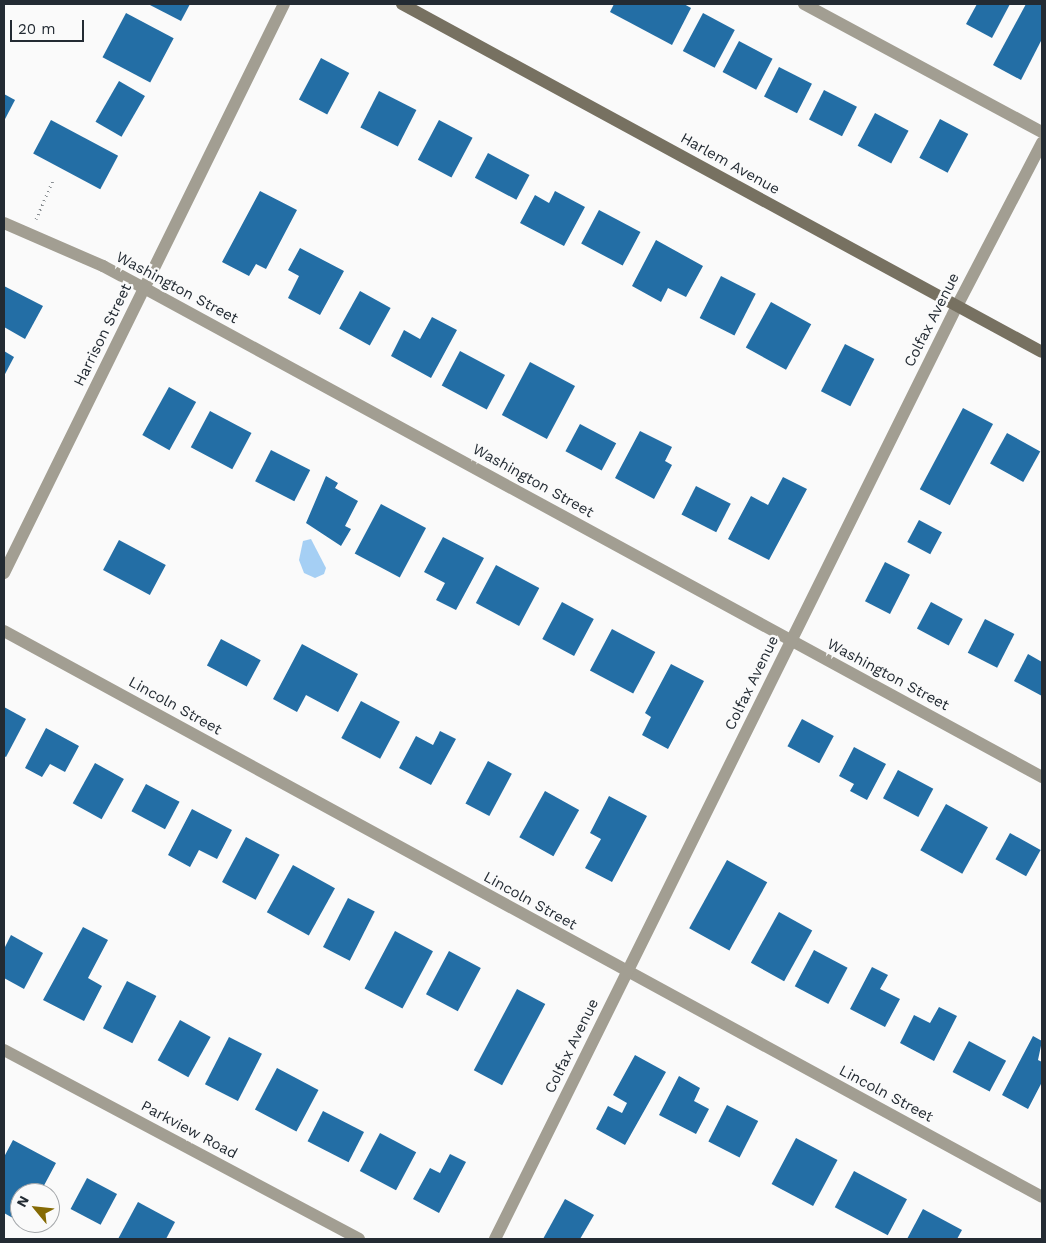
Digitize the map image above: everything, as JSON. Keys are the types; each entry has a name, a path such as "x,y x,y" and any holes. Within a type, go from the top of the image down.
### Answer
{"main road":[{"name":"Harlem Avenue","path":"402,4 1042,352"}],"street":[{"name":"Harrison Street","path":"4,573 284,4"},
{"path":"804,4 1042,132"},
{"name":"Colfax Avenue","path":"495,1239 957,306 1042,143"},
{"name":"Washington Street","path":"4,223 30,233 144,288 1042,777"},
{"name":"Lincoln Street","path":"4,630 627,973 1042,1197"},
{"name":"Parkview Road","path":"4,1050 360,1239"}],"path":[{"path":"30,233 53,180"}],"water":[{"path":"311,539 326,568 324,574 315,578 304,573 299,560 303,541"}],"building":[{"path":"148,4 190,4 181,21"},
{"path":"614,4 684,4 691,8 672,45 610,12"},
{"path":"977,4 1010,4 992,38 966,24"},
{"path":"1026,4 1042,4 1042,39 1021,80 993,65"},
{"path":"126,13 174,38 150,82 103,57"},
{"path":"703,13 735,30 715,68 683,51"},
{"path":"739,41 773,59 756,90 723,72"},
{"path":"321,58 349,73 327,115 299,99"},
{"path":"779,67 812,84 797,113 764,96"},
{"path":"119,81 145,96 121,137 96,122"},
{"path":"824,90 857,107 842,136 809,119"},
{"path":"379,91 416,110 398,147 360,128"},
{"path":"4,94 15,100 4,121"},
{"path":"875,113 909,131 891,164 858,146"},
{"path":"940,119 968,134 948,173 919,158"},
{"path":"51,120 118,156 100,189 33,154"},
{"path":"439,120 473,138 451,178 418,160"},
{"path":"488,153 529,175 516,200 475,178"},
{"path":"260,191 297,210 266,269 256,264 249,276 222,262"},
{"path":"555,191 585,207 564,246 520,223 535,195 549,203"},
{"path":"599,210 640,232 623,266 581,244"},
{"path":"656,240 703,266 686,297 668,288 661,302 632,286"},
{"path":"300,248 344,271 320,315 288,298 299,276 288,270"},
{"path":"721,276 756,294 734,336 700,318"},
{"path":"4,286 43,306 25,339 4,327"},
{"path":"360,291 391,308 370,346 339,329"},
{"path":"771,302 811,324 786,370 746,347"},
{"path":"432,317 457,330 431,378 391,356 404,330 420,339"},
{"path":"845,344 874,359 850,406 821,391"},
{"path":"4,351 14,357 4,376"},
{"path":"460,351 505,375 487,409 442,385"},
{"path":"530,362 575,386 547,439 502,415"},
{"path":"169,387 196,402 169,450 142,435"},
{"path":"963,408 993,424 950,505 920,489"},
{"path":"210,411 251,433 232,469 191,447"},
{"path":"580,424 616,443 602,471 565,451"},
{"path":"640,431 672,447 665,461 672,465 654,499 615,478"},
{"path":"1007,433 1040,451 1023,482 990,464"},
{"path":"271,450 310,470 294,501 255,481"},
{"path":"326,476 338,483 335,488 358,501 345,526 351,529 341,546 306,523"},
{"path":"783,477 807,489 769,560 728,539 751,496 768,505"},
{"path":"696,486 731,504 716,532 681,515"},
{"path":"381,504 426,528 400,577 355,553"},
{"path":"919,520 942,532 930,554 907,542"},
{"path":"443,537 484,558 456,610 436,600 445,583 424,572"},
{"path":"119,540 166,565 150,595 103,570"},
{"path":"885,562 910,575 890,614 865,601"},
{"path":"496,565 539,588 519,626 476,603"},
{"path":"562,602 594,619 574,656 542,639"},
{"path":"931,602 963,619 949,645 917,628"},
{"path":"985,619 1014,634 997,668 968,653"},
{"path":"612,629 655,652 633,694 590,670"},
{"path":"221,639 261,660 247,687 207,665"},
{"path":"302,644 358,674 338,712 306,695 297,712 273,699"},
{"path":"1028,654 1042,662 1042,696 1014,681"},
{"path":"671,664 704,681 668,749 642,735 651,717 645,713"},
{"path":"361,701 400,722 380,759 341,738"},
{"path":"4,707 26,719 6,757 4,756"},
{"path":"802,719 834,736 819,763 787,746"},
{"path":"46,728 79,746 65,772 50,764 42,777 25,768"},
{"path":"440,731 456,739 431,785 399,768 416,736 433,745"},
{"path":"854,747 886,764 867,800 850,791 854,784 839,776"},
{"path":"488,761 512,774 489,816 465,803"},
{"path":"95,763 124,779 102,819 73,803"},
{"path":"898,770 933,789 918,817 883,798"},
{"path":"146,784 180,802 165,829 131,811"},
{"path":"545,791 579,810 553,856 519,837"},
{"path":"609,796 647,816 612,882 585,868 601,839 590,833"},
{"path":"946,804 988,827 962,874 920,850"},
{"path":"192,809 232,830 217,859 199,850 190,867 168,855"},
{"path":"1010,833 1041,850 1026,876 995,859"},
{"path":"246,837 280,855 256,900 222,882"},
{"path":"727,860 767,882 729,951 689,928"},
{"path":"293,865 335,888 309,936 267,912"},
{"path":"348,898 375,912 350,961 323,947"},
{"path":"779,912 812,930 784,981 751,963"},
{"path":"83,927 108,940 88,978 102,986 84,1021 43,1000"},
{"path":"395,931 433,951 402,1009 364,988"},
{"path":"11,935 43,953 24,989 4,978 4,949"},
{"path":"814,950 848,968 828,1004 795,986"},
{"path":"449,951 481,968 458,1011 426,994"},
{"path":"872,967 888,975 880,989 900,999 885,1027 850,1009"},
{"path":"127,981 156,996 132,1043 103,1028"},
{"path":"517,989 545,1004 502,1085 474,1070"},
{"path":"939,1007 957,1016 934,1061 900,1043 914,1015 930,1023"},
{"path":"180,1020 211,1037 188,1077 158,1060"},
{"path":"1033,1036 1042,1041 1038,1060 1042,1062 1042,1082 1028,1109 1002,1095"},
{"path":"229,1037 262,1054 238,1101 205,1084"},
{"path":"969,1041 1006,1061 990,1092 953,1072"},
{"path":"635,1055 666,1072 625,1145 596,1129 608,1106 622,1113 627,1103 613,1095"},
{"path":"277,1068 318,1090 296,1132 255,1109"},
{"path":"679,1076 700,1088 694,1101 709,1109 696,1134 659,1115"},
{"path":"727,1105 758,1121 740,1157 708,1142"},
{"path":"323,1111 364,1132 349,1162 308,1141"},
{"path":"380,1133 416,1152 396,1190 360,1171"},
{"path":"796,1138 837,1160 813,1206 772,1184"},
{"path":"13,1140 56,1163 45,1183 10,1183 10,1216 4,1213 4,1157"},
{"path":"450,1154 466,1162 439,1213 413,1199 430,1168 440,1173"},
{"path":"854,1171 907,1199 888,1235 835,1207"},
{"path":"87,1178 117,1194 101,1225 71,1209"},
{"path":"565,1199 594,1215 580,1239 543,1239"},
{"path":"138,1202 175,1222 166,1239 118,1239"},
{"path":"923,1209 962,1230 957,1239 907,1239"}]}
